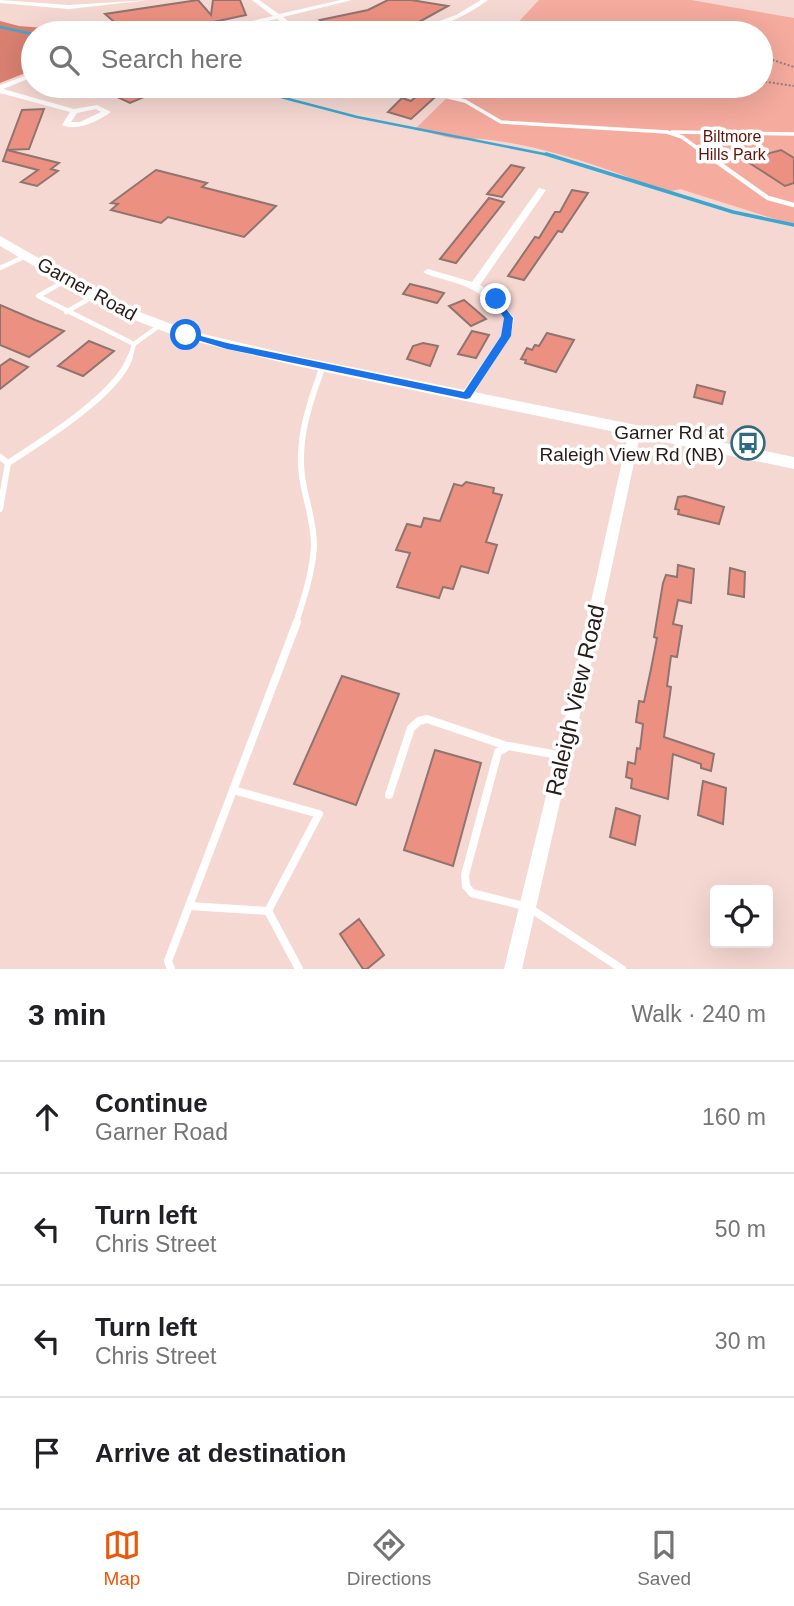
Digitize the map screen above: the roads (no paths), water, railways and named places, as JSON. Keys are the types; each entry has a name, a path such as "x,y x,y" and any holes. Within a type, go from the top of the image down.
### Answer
{"main road":[{"name":"Garner Road","path":"0,240 94,296 159,326 227,346 794,463"}],"street":[{"path":"0,1 48,7 147,0"},
{"path":"255,0 284,21"},
{"path":"260,21 349,0"},
{"path":"444,21 485,0"},
{"path":"0,90 21,80"},
{"path":"0,90 21,96"},
{"path":"28,98 74,111"},
{"path":"475,285 542,190"},
{"path":"428,272 475,285 496,299 509,318 506,336 466,396"},
{"name":"Raleigh View Road","path":"513,969 635,430"}],"lane":[{"path":"450,98 465,101 501,122 667,132 695,130 794,134"},
{"path":"667,132 682,137 768,198 794,205"},
{"path":"0,268 26,256"},
{"path":"67,280 38,296 134,344"},
{"path":"66,312 94,296"},
{"path":"0,509 8,463 69,424 126,370 134,344 159,326"},
{"path":"168,966 277,670 289,650 314,550 313,525 301,468 303,427 323,366"},
{"path":"0,457 8,463"},
{"path":"389,795 411,728 418,721 427,719 509,747 563,756"},
{"path":"509,747 498,752 465,875 466,886 472,893 527,907 622,969"},
{"path":"233,790 319,814 268,911"},
{"path":"189,906 268,911"},
{"path":"268,911 299,969"}],"waterway":[{"path":"0,27 21,31"},
{"path":"285,98 357,117 550,155"},
{"path":"550,155 554,156"},
{"path":"550,155 733,212 794,225"}],"place":[{"name":"Garner Rd at Raleigh View Rd (NB)","path":"748,443"}],"park label":[{"name":"Biltmore Hills Park","path":"732,145"}]}
